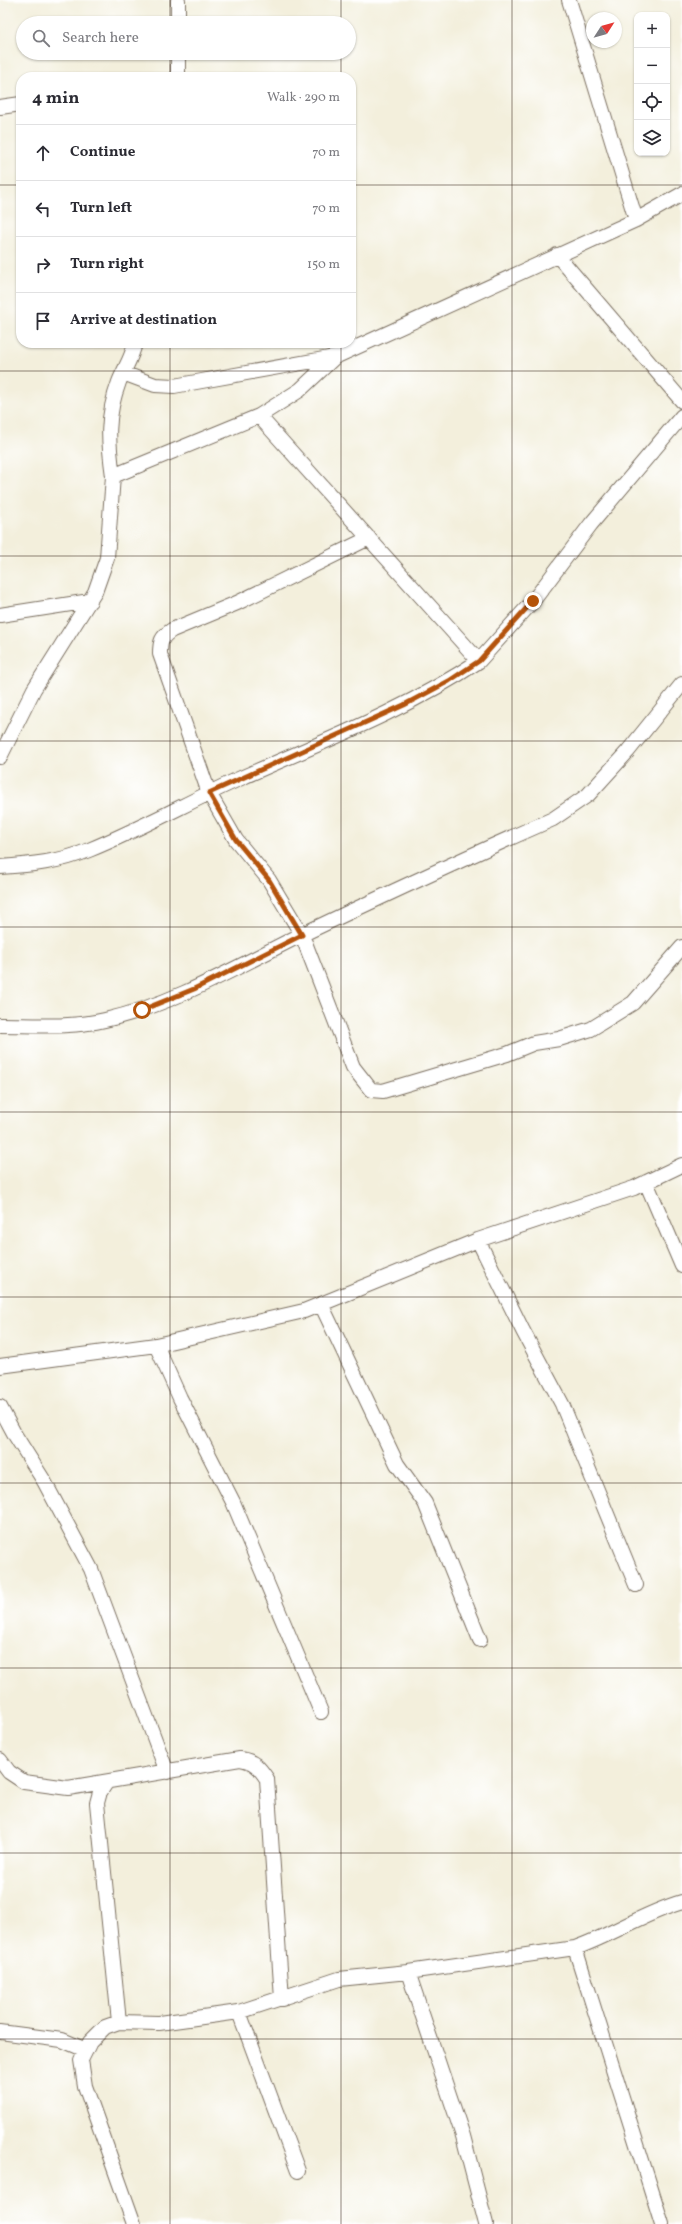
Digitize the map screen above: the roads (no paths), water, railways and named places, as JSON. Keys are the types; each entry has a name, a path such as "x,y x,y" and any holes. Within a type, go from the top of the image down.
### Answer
{"street":[{"path":"178,0 178,16"},
{"path":"569,0 636,220"},
{"path":"178,60 178,72"},
{"path":"0,107 16,105"},
{"path":"356,347 636,220 682,194"},
{"path":"557,255 682,401"},
{"path":"0,757 34,689 90,602 107,558 113,476 108,439 112,404 123,373 132,357 134,348"},
{"path":"123,373 155,384 174,386 335,357 355,348"},
{"path":"113,476 259,416 300,390 335,357"},
{"path":"259,416 479,661"},
{"path":"0,867 36,864 88,851 209,793 404,705 449,681 479,661 533,601 591,524 682,416"},
{"path":"369,538 237,603 172,630 164,635 160,642 160,654 209,793 236,840 269,880 302,935 353,1067 371,1090 383,1091 507,1054 534,1043 559,1039 591,1029 633,1003 682,947"},
{"path":"0,615 90,602"},
{"path":"0,1025 63,1024 104,1021 142,1010 194,989 302,935 553,819 588,795 628,751 682,684"},
{"path":"0,1366 156,1345 304,1311 478,1240 646,1182 682,1165"},
{"path":"646,1182 682,1266"},
{"path":"478,1240 522,1331 562,1404 636,1585"},
{"path":"321,1304 397,1464 425,1503 480,1640"},
{"path":"156,1345 180,1398 233,1502 321,1712"},
{"path":"0,1407 15,1436 44,1481 91,1569 167,1772"},
{"path":"0,1760 9,1772 24,1782 68,1788 106,1783 240,1759 249,1760 259,1766 267,1779 282,1999"},
{"path":"106,1783 100,1792 97,1803 118,2022"},
{"path":"134,2224 85,2086 81,2060 90,2042 105,2027 118,2022 159,2023 239,2012 339,1979 408,1972 575,1948 601,1939 635,1920 682,1902"},
{"path":"575,1948 662,2224"},
{"path":"408,1972 463,2136 486,2224"},
{"path":"239,2012 298,2171"},
{"path":"0,2032 62,2040 86,2050"}]}
